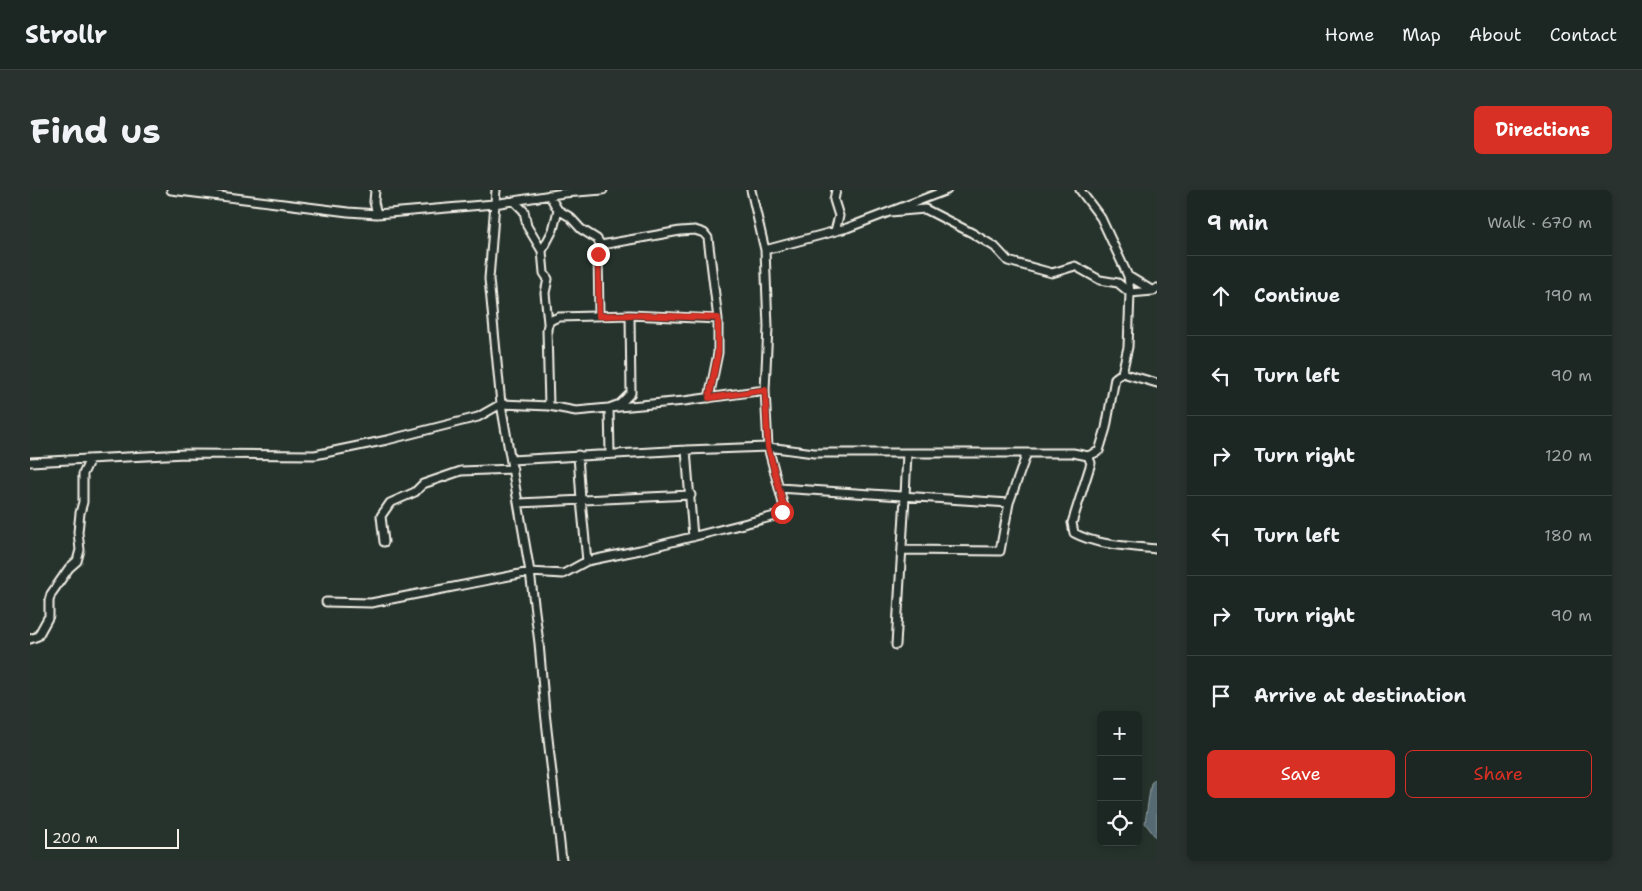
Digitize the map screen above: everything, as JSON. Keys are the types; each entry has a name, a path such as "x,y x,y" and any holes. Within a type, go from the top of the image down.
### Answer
{"street":[{"path":"170,190 377,214 494,204 564,191 603,190"},
{"path":"376,190 374,202 377,214"},
{"path":"496,190 489,279 501,404 530,572 562,861"},
{"path":"326,602 371,603 530,572 563,574 587,561 640,550 779,515 784,507 768,447 765,390 768,327 765,250 751,190"},
{"path":"835,231 839,216 834,200 836,190"},
{"path":"765,250 835,231 947,190"},
{"path":"511,460 610,453 768,447 814,453 1073,453 1088,456 1099,451 1106,428 1115,378 1122,373 1128,347 1130,293 1128,276 1101,218 1080,190"},
{"path":"549,195 558,210 570,216 581,229 597,239 601,245"},
{"path":"514,201 524,211 527,226 542,251 544,272 548,279 545,293 548,323 549,406"},
{"path":"890,212 924,209 972,233 995,248 1008,261 1052,273 1075,266 1100,280 1118,283 1130,293 1155,289"},
{"path":"542,251 553,230 558,210"},
{"path":"599,316 598,254 601,245 680,231 695,230 704,233 708,238 718,318 718,353 709,398"},
{"path":"1128,276 1155,289"},
{"path":"548,323 559,317 630,315 718,318"},
{"path":"609,408 620,404 631,393 630,315"},
{"path":"1122,373 1157,383"},
{"path":"30,462 185,454 315,455 387,440 478,417 501,404 549,406 576,411 709,398 765,390"},
{"path":"609,408 610,453"},
{"path":"686,450 693,537"},
{"path":"896,645 907,453"},
{"path":"902,550 1000,551 1009,503 1027,453"},
{"path":"578,455 587,561"},
{"path":"1088,456 1091,463 1072,523 1074,533 1086,539 1157,549"},
{"path":"30,639 38,636 49,616 51,594 77,560 80,550 78,532 83,502 83,474 90,459"},
{"path":"384,542 381,516 390,503 416,492 423,484 461,471 513,469"},
{"path":"779,488 1009,503"},
{"path":"519,503 691,496"}],"water":[{"path":"1157,778 1157,839 1145,823 1151,783"}],"route":[{"path":"598,254 599,316 630,315 718,318 718,353 709,398 765,390 768,447 784,507 782,512"}]}
